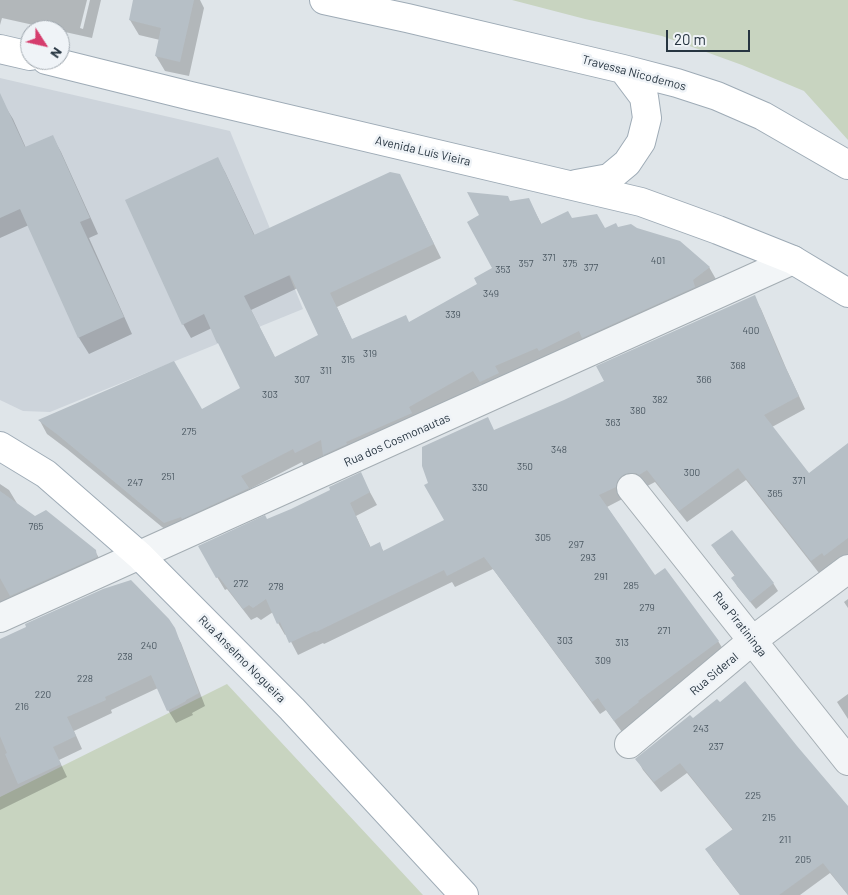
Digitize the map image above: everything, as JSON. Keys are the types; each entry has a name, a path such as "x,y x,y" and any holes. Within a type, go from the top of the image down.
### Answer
{"main road":[{"name":"Travessa Nicodemos","path":"324,0 407,18 676,83 717,96 763,116 848,165"},
{"path":"0,49 20,54"},
{"name":"Avenida Luís Vieira","path":"70,66 640,202 794,260 848,293"},
{"path":"570,185 609,178 628,163 642,142 647,118 644,97 623,69"},
{"name":"Rua Anselmo Nogueira","path":"0,446 46,474 140,556 292,709 464,895"}],"street":[{"name":"Rua dos Cosmonautas","path":"0,618 794,260"},
{"name":"Rua Piratininga","path":"632,488 848,761"},
{"name":"Rua Sideral","path":"629,744 753,640 848,569"}],"shaded area":[{"path":"0,78 230,131 303,309 50,412 23,411 0,400"}],"green space":[{"path":"512,0 848,0 848,140 804,91 742,65 662,36"},
{"path":"227,684 423,895 0,895 0,797"}],"building":[{"path":"133,0 194,0 180,62 155,56 161,28 129,20"},
{"path":"0,93 25,147 53,135 90,218 80,222 124,317 78,338 20,209 0,218"},
{"path":"218,157 254,235 390,172 400,174 434,244 330,293 352,339 406,315 409,322 477,284 474,278 492,268 467,222 479,215 467,192 508,196 510,201 529,198 541,224 568,211 572,218 597,214 605,228 616,223 618,227 631,224 637,228 680,241 710,267 693,280 695,287 582,338 579,331 539,351 537,348 495,366 499,373 480,382 473,371 409,407 412,413 346,442 347,444 323,455 321,440 295,453 293,449 241,476 249,488 182,519 181,517 164,523 38,420 174,361 202,409 240,388 204,314 182,325 125,200","holes":["290,275 318,335 275,357 244,296"]},
{"path":"755,295 779,354 799,396 764,415 809,473 848,443 848,538 824,556 822,553 811,561 738,468 679,511 647,470 639,475 629,473 622,476 617,482 616,487 599,495 655,575 665,568 719,641 614,721 598,698 592,702 484,557 447,576 444,570 316,632 289,643 280,622 277,624 266,599 253,608 249,605 243,609 219,577 216,578 198,546 265,515 267,519 291,509 330,490 329,487 361,472 370,492 350,503 370,547 380,542 383,551 444,520 424,485 428,483 422,466 422,447 488,417 494,430 564,400 604,381 596,366"},
{"path":"0,491 35,516 46,510 96,550 97,557 10,596 0,578"},
{"path":"732,530 774,583 750,602 731,578 735,575 711,545"},
{"path":"131,580 169,619 175,628 199,693 167,711 151,675 105,697 106,700 67,717 76,736 53,747 61,764 18,784 5,754 7,753 0,736 0,639 26,627 25,624 103,589"},
{"path":"745,681 848,806 848,895 823,863 779,895 740,895 705,849 733,829 680,763 654,782 635,759 690,715 693,718 717,699 720,702"}]}
